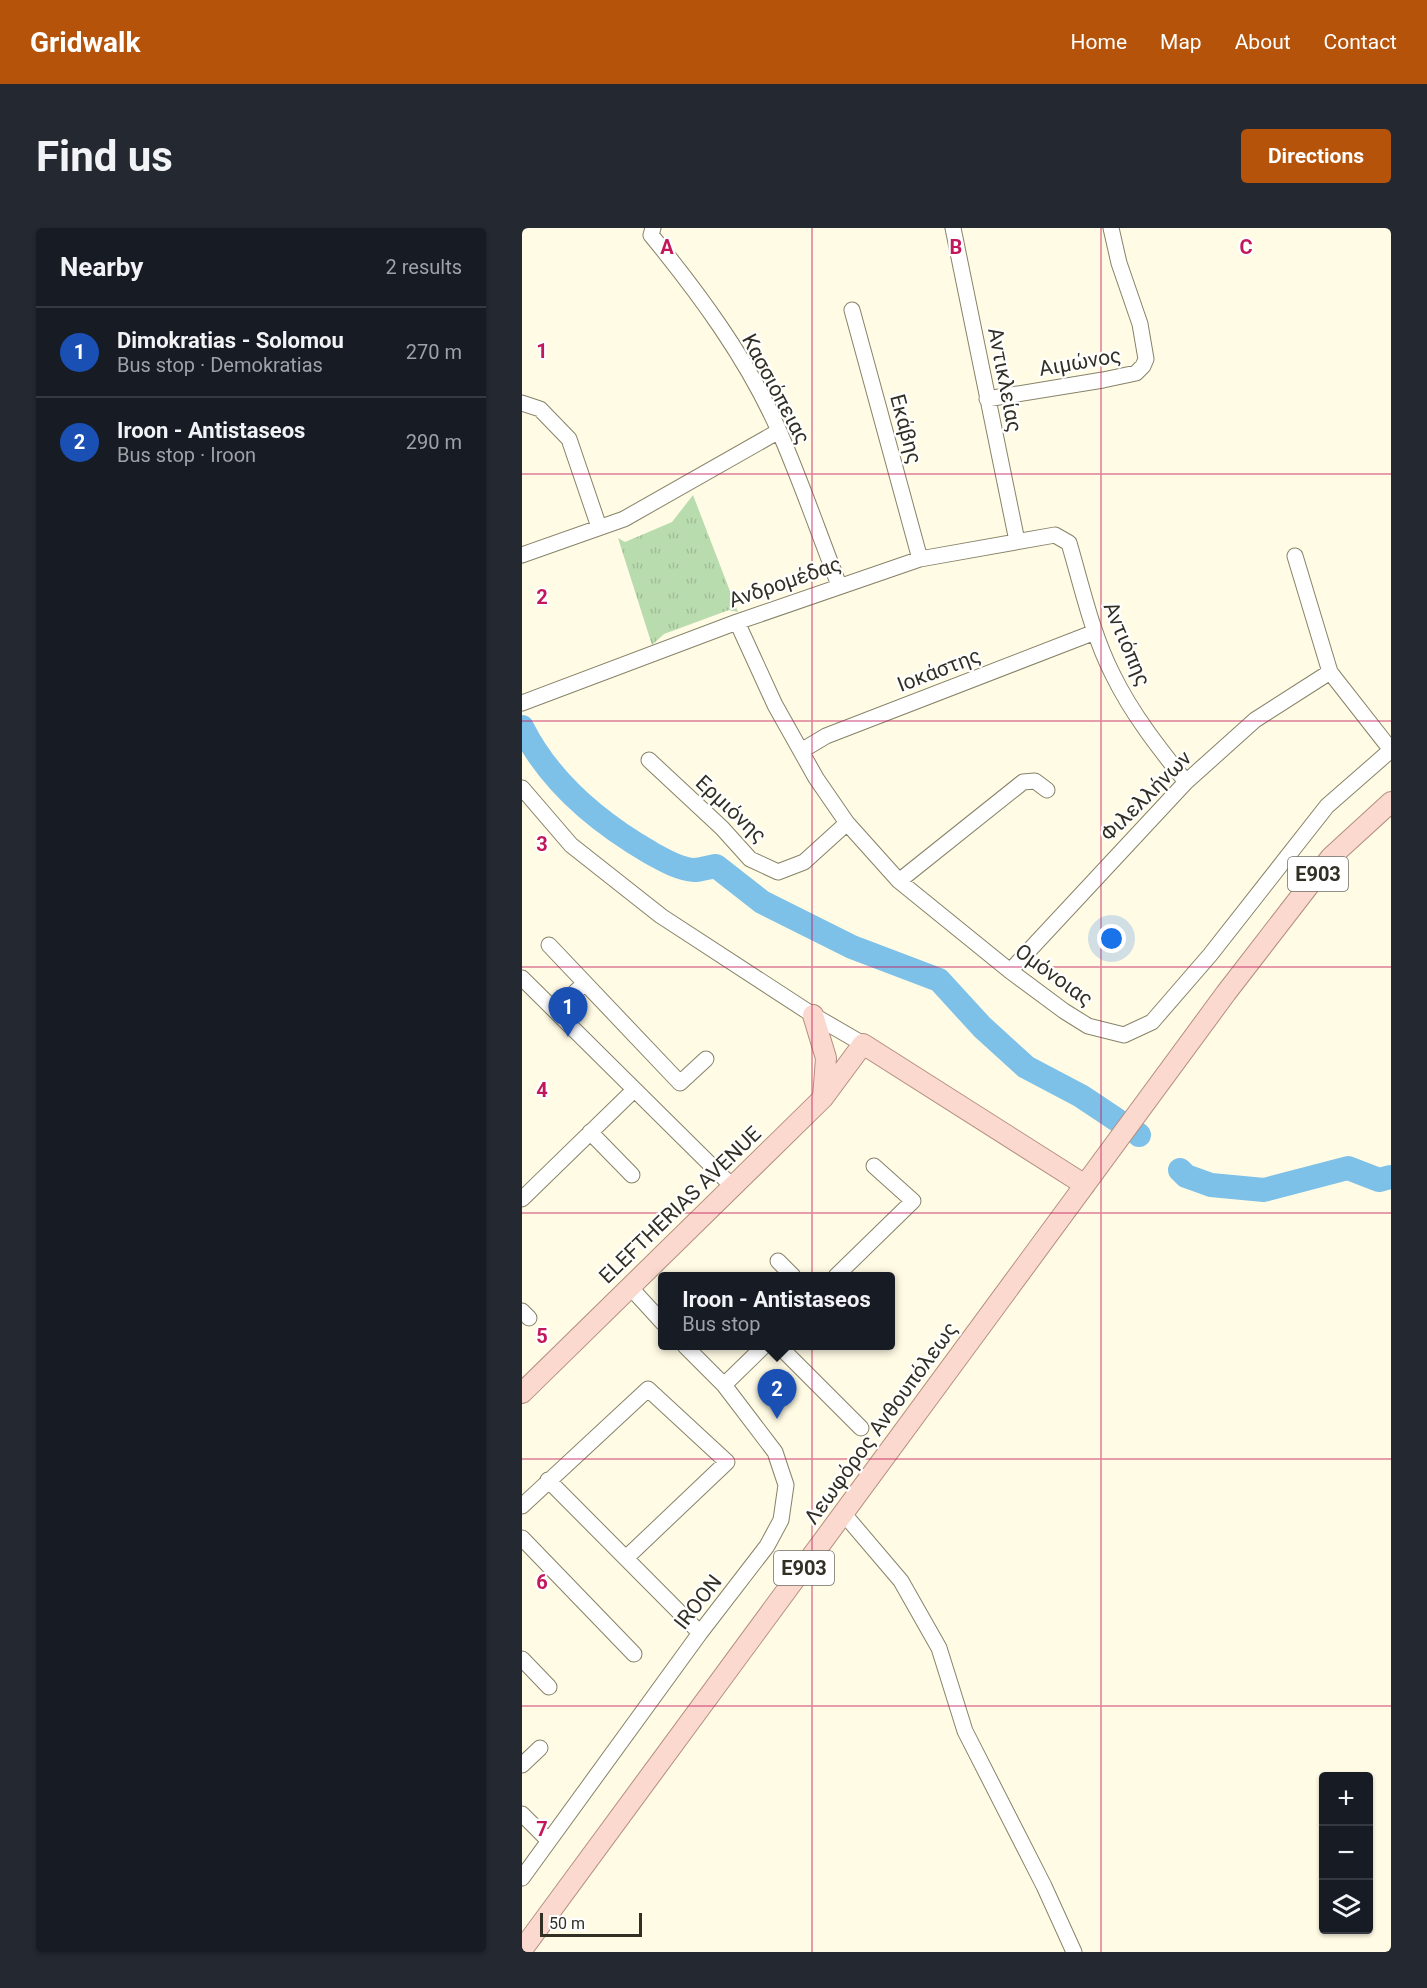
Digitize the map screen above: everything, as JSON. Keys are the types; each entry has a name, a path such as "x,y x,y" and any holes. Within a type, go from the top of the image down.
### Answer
{"main road":[{"name":"E903","path":"1085,1185 1331,857 1391,802"},
{"path":"813,1015 826,1058 824,1098"},
{"path":"863,1044 1085,1185"},
{"name":"ELEFTHERIAS AVENUE","path":"522,1393 824,1098 863,1044"},
{"name":"Λεωφόρος Ανθουπόλεως","path":"522,1950 1085,1185"}],"street":[{"name":"Κασσιόπειας","path":"653,228 651,236 687,280 749,373 779,430 838,585"},
{"name":"Αντικλείας","path":"953,228 1017,541"},
{"name":"Αιμώνος","path":"987,399 1103,380 1136,373 1143,366 1146,359 1140,324 1119,263 1111,228"},
{"name":"Εκάβης","path":"852,310 920,559"},
{"path":"522,403 540,409 569,439 599,527"},
{"path":"522,555 624,519 779,430"},
{"name":"Ανδρομέδας","path":"522,702 838,585 920,559 1055,535 1069,543"},
{"name":"Αντιόπης","path":"1069,543 1095,632 1113,675 1143,725 1186,782"},
{"path":"1295,556 1330,672 1391,750"},
{"name":"Ομόνοιας","path":"737,622 775,705 816,778 847,823 899,881 1010,971 1088,1026 1124,1035 1152,1022 1210,955 1327,806 1391,750"},
{"name":"Ιοκάστης","path":"801,752 826,736 1095,632"},
{"name":"Φιλελλήνων","path":"1010,971 1186,782 1255,720 1330,672"},
{"name":"Ερμιόνης","path":"649,760 722,828 750,859 778,872 804,862 847,823"},
{"path":"899,881 1023,782 1035,781 1047,790"},
{"path":"522,788 571,845 661,916 813,1015 863,1044"},
{"path":"549,945 680,1083 706,1059"},
{"path":"522,978 733,1187"},
{"path":"556,1010 585,982"},
{"path":"522,1199 634,1090"},
{"path":"591,1132 632,1175"},
{"path":"840,1272 913,1201 874,1166"},
{"path":"778,1262 789,1272"},
{"path":"630,1287 658,1318"},
{"name":"IROON","path":"522,1878 700,1633 767,1546 781,1520 786,1485 775,1452 724,1385 689,1350"},
{"path":"724,1385 760,1350"},
{"path":"783,1350 861,1428"},
{"path":"522,1506 648,1389 727,1462 626,1558"},
{"path":"548,1480 700,1633"},
{"path":"844,1514 901,1581 939,1648 965,1731 1044,1886 1074,1952"},
{"path":"522,1538 634,1654"},
{"path":"522,1659 549,1687"},
{"path":"522,1766 540,1748"},
{"path":"522,1814 549,1841"}],"green space":[{"path":"693,495 738,612 729,610 664,634 652,645 618,538 625,542 672,522"}],"waterway":[{"path":"522,727 533,747 561,783 594,814 632,841 683,868 697,870 716,866 762,902 852,947 939,980 982,1027 1026,1067 1081,1096 1117,1120"},
{"path":"1180,1170 1186,1176 1211,1185 1264,1190 1348,1168 1379,1180 1391,1177"}],"place":[{"name":"Dimokratias - Solomou","path":"568,1037"},
{"name":"Iroon - Antistaseos","path":"777,1419"}]}
